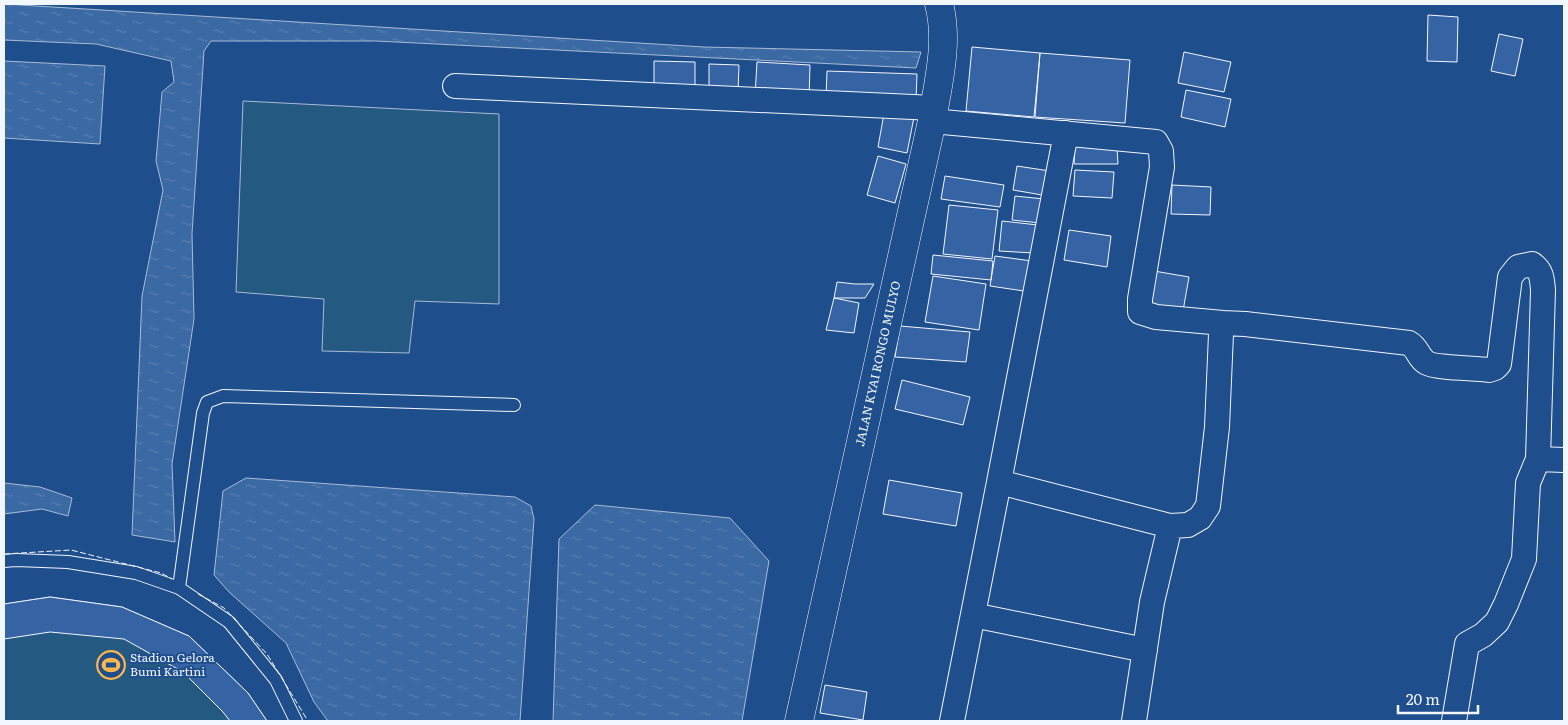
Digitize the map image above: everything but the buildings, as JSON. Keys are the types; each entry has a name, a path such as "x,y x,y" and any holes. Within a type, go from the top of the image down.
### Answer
{"street":[{"name":"JALAN KYAI RONGO MULYO","path":"799,721 933,115 944,42 943,18 939,4"},
{"path":"455,86 933,115 1066,133 1156,142 1161,151 1162,167 1140,300 1140,312 1156,317 1245,324 1409,343 1414,345 1421,359 1429,365 1489,370 1496,368 1499,364 1510,277 1518,267 1532,264 1541,273 1543,290 1538,459 1528,483 1524,558 1497,622 1483,635 1467,644 1454,721"},
{"path":"952,721 1066,133"},
{"path":"998,482 1170,526 1188,525 1200,518 1208,506 1217,427 1223,323"},
{"path":"1538,459 1564,460"},
{"path":"1134,721 1152,602 1170,526"},
{"path":"972,615 1145,650"}],"lane":[{"path":"179,588 203,413 207,402 223,396 514,405"},
{"path":"4,561 68,562 136,573 179,588 229,622 276,680 296,721"}],"shaded area":[{"path":"243,101 499,114 499,304 415,301 409,353 322,351 324,299 236,292"},
{"name":"Stadion Gelora Bumi Kartini","path":"50,597 122,607 189,636 248,693 267,721 4,721 4,604"}],"water":[{"path":"4,4 704,47 921,52 916,68 376,41 211,41 204,51 192,234 194,319 172,464 175,542 132,535 142,296 163,190 156,161 162,92 174,82 171,61 96,44 4,40"},
{"path":"4,61 105,66 100,144 4,138"},
{"path":"246,478 515,497 531,506 534,519 520,721 328,721 314,702 286,643 229,592 214,575 223,491"},
{"path":"4,483 40,487 72,498 68,516 42,509 4,514"},
{"path":"595,505 730,518 769,561 742,721 553,721 559,539"}],"fence":[{"path":"4,554 71,550 161,573 172,579"},
{"path":"198,594 224,608 267,654 308,721"}],"place":[{"name":"Stadion Gelora Bumi Kartini","path":"111,665"}]}
